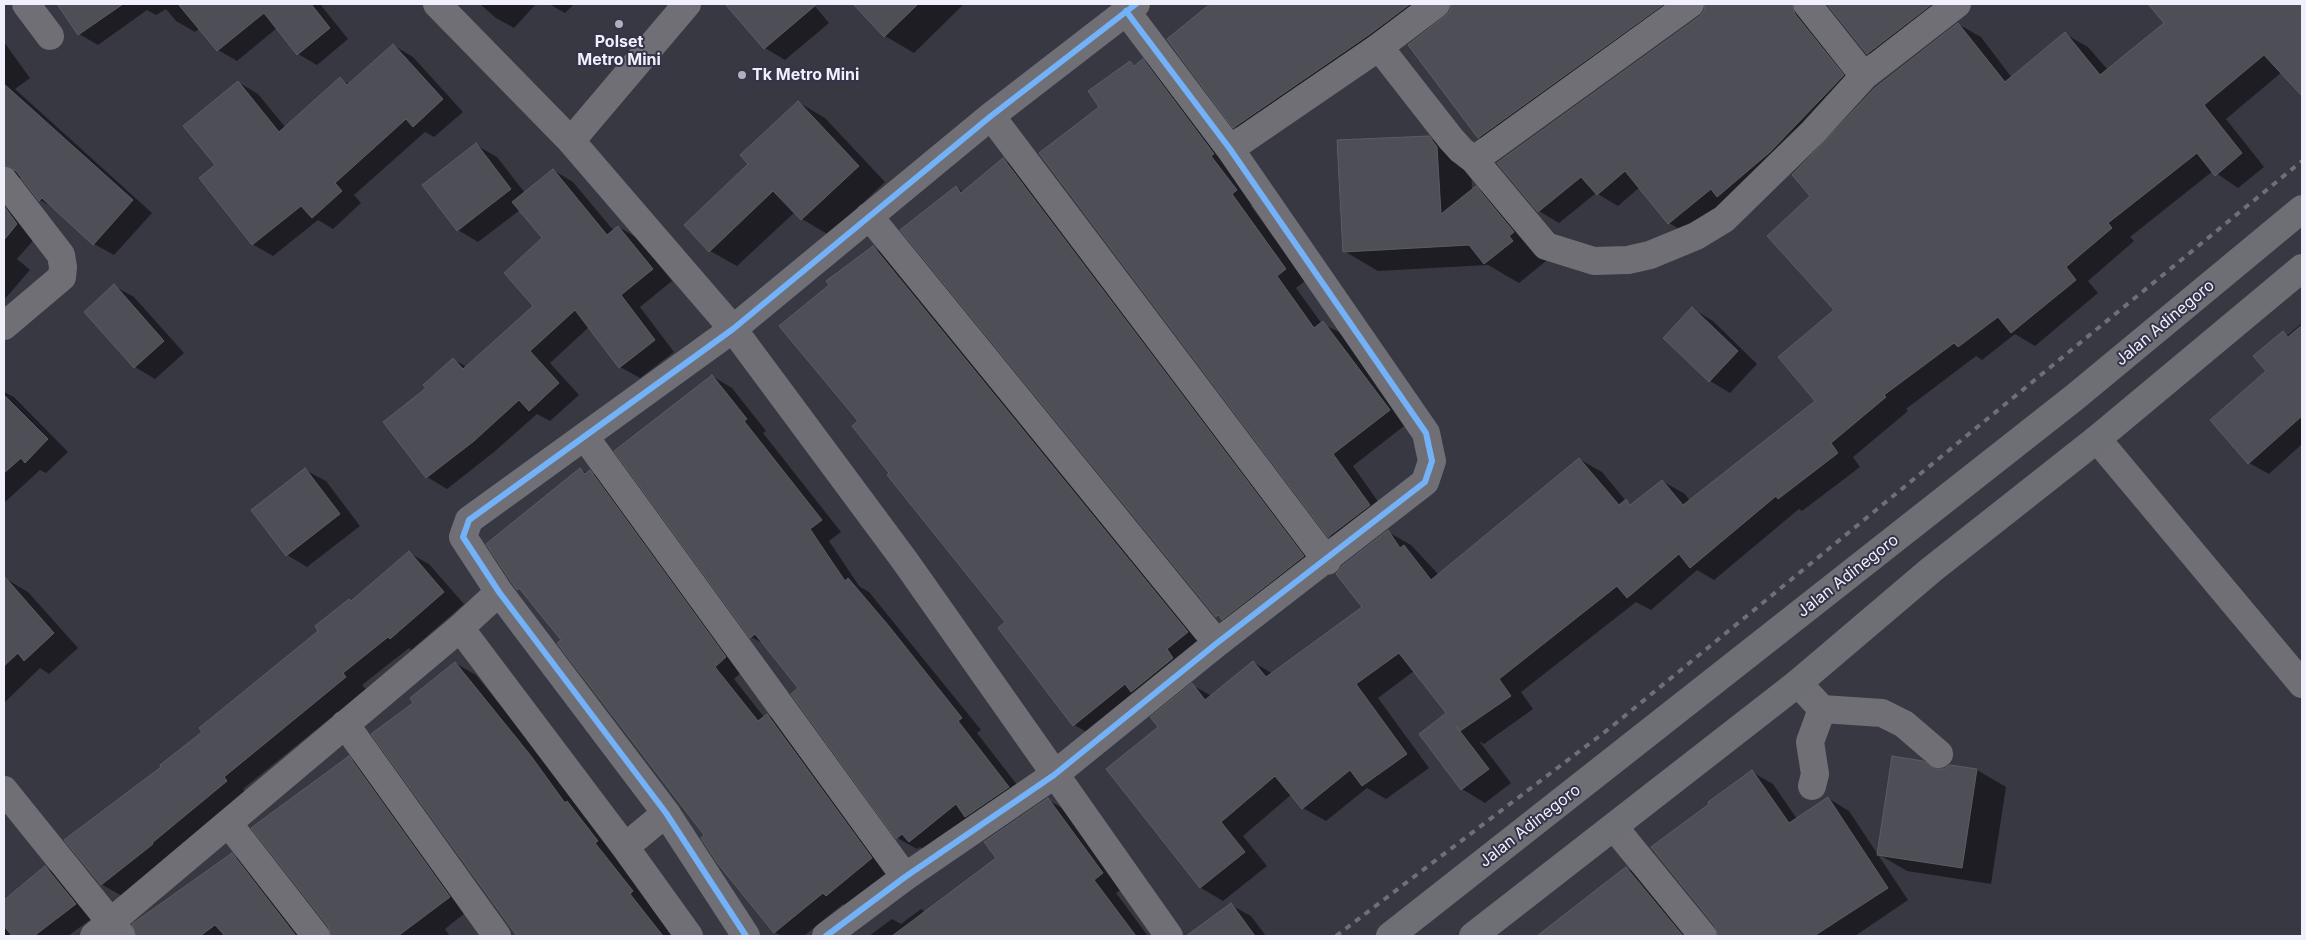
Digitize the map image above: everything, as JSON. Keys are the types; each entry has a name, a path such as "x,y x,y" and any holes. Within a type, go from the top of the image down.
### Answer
{"highway":[{"name":"Jalan Adinegoro","path":"1390,936 2075,397 2302,209"},
{"path":"1473,936 1798,683 1931,570 2097,439 2302,268"}],"street":[{"path":"26,4 50,36"},
{"path":"437,4 571,141 733,329 905,562 1169,936"},
{"path":"571,141 688,4"},
{"path":"1230,149 1379,47 1436,4"},
{"path":"1474,160 1690,4"},
{"path":"1808,4 1864,76"},
{"path":"1379,47 1451,139 1474,160 1546,246 1594,261 1628,260 1650,255 1696,236 1724,218 1813,132 1864,76 1957,4"},
{"path":"746,936 666,813 499,592 463,537 469,520 733,329 991,116 1130,7 1426,433 1432,461 1425,482 1326,561 1217,643 1054,775 905,877 826,936"},
{"path":"991,116 1326,561"},
{"path":"4,181 61,255 64,267 62,277 4,326"},
{"path":"869,216 1217,643"},
{"path":"585,437 905,877"},
{"path":"2097,439 2302,684"},
{"path":"4,790 109,931 228,823 460,628 499,592"},
{"path":"460,628 689,936"},
{"path":"1798,683 1822,709 1882,713 1904,724 1939,754"},
{"path":"1812,786 1815,774 1810,742 1822,709"},
{"path":"345,724 497,936"},
{"path":"625,848 666,813"},
{"path":"228,823 316,936"},
{"path":"1614,827 1703,936"}],"building":[{"path":"57,4 123,4 78,35"},
{"path":"178,4 311,4 330,28 297,55 264,13 217,51"},
{"path":"725,4 817,4 764,49"},
{"path":"853,4 918,4 884,37"},
{"path":"1210,4 1410,4 1370,34 1233,128 1167,39"},
{"path":"1451,4 1664,4 1478,138 1408,45 1445,16 1450,11"},
{"path":"1705,4 1792,4 1795,14 1844,75 1770,152 1717,197 1711,189 1668,224 1625,171 1597,195 1581,177 1538,212 1497,163 1699,17 1704,11"},
{"path":"1827,4 1932,4 1867,54"},
{"path":"2148,4 2302,4 2302,96 2264,55 2204,105 2242,153 2215,176 2197,153 2108,223 2112,228 2066,267 2076,280 2011,333 1998,317 1958,347 1954,343 1884,395 1886,397 1831,443 1838,453 1778,499 1776,496 1690,568 1679,554 1627,598 1617,586 1499,679 1511,696 1460,731 1456,726 1489,769 1461,790 1419,734 1446,713 1399,653 1356,684 1407,754 1362,786 1350,770 1302,809 1275,776 1221,822 1245,852 1200,888 1106,769 1158,727 1150,717 1192,683 1205,700 1253,661 1266,677 1362,607 1336,574 1342,566 1388,530 1400,548 1404,545 1431,580 1579,458 1619,505 1626,499 1630,505 1662,480 1683,505 1815,401 1778,357 1834,310 1767,236 1810,196 1792,175 1875,88 1958,23 2005,82 2065,32 2100,75 2164,23"},
{"path":"393,44 443,99 413,127 406,119 335,183 342,191 312,218 301,206 252,245 199,178 215,165 183,126 238,81 279,132 340,77 347,85"},
{"path":"1143,59 1214,154 1211,156 1237,190 1232,194 1286,269 1277,276 1314,328 1323,321 1390,410 1333,454 1370,505 1328,537 1039,153 1099,107 1088,91 1130,61 1134,66"},
{"path":"4,84 133,200 93,245 42,198 39,201 16,171 4,166"},
{"path":"798,101 859,166 801,220 773,191 709,252 684,225 748,164 740,155"},
{"path":"1429,136 1437,147 1441,214 1476,186 1514,232 1509,236 1513,241 1484,264 1469,245 1343,252 1337,140"},
{"path":"476,143 511,189 457,231 422,185"},
{"path":"1003,158 1304,556 1222,620 1218,615 1216,617 900,230 956,186 961,193"},
{"path":"553,169 607,235 618,226 653,269 621,295 655,340 619,368 575,310 530,351 559,383 529,411 519,400 474,441 426,478 383,422 426,388 423,385 453,358 463,369 533,306 504,273 542,238 512,202"},
{"path":"4,206 17,224 4,240"},
{"path":"873,246 1188,632 1167,649 1173,658 1131,692 1125,684 1073,726 998,628 1005,622 887,475 889,473 852,426 858,421 779,326 829,285 826,281"},
{"path":"114,284 164,341 134,368 84,312"},
{"path":"1692,307 1738,351 1709,382 1663,338"},
{"path":"2302,325 2302,416 2248,464 2210,420 2266,371 2253,356 2283,331 2288,337"},
{"path":"712,375 747,419 744,421 822,520 810,529 845,581 848,578 888,625 962,718 958,721 1009,787 965,817 956,804 909,842 902,834 896,839 791,694 798,688 755,634 750,638 614,451"},
{"path":"4,395 48,439 25,463 21,458 4,473"},
{"path":"305,468 340,514 286,556 251,510"},
{"path":"580,468 585,474 590,470 726,657 715,667 758,721 767,714 872,858 826,896 823,893 774,933 718,864 701,838 704,835 557,643 561,640 519,588 517,590 486,544"},
{"path":"409,551 444,592 390,639 388,637 343,673 346,677 224,777 227,781 101,885 64,840 161,767 160,765 202,732 199,728 318,631 315,626 349,599 351,601"},
{"path":"4,576 54,633 24,661 18,653 4,666"},
{"path":"455,662 531,756 565,803 567,801 598,841 595,843 633,891 630,894 663,936 517,936 371,734 413,703 410,698"},
{"path":"349,756 450,897 398,936 331,936 328,926 251,828"},
{"path":"1892,756 1923,761 1937,769 1944,769 1950,765 1977,769 1962,868 1877,855"},
{"path":"1752,770 1789,823 1828,797 1888,888 1814,936 1718,936 1715,926 1651,847"},
{"path":"1048,798 1103,873 1094,880 1136,936 892,936 996,858 984,842"},
{"path":"232,853 296,936 225,936 215,925 200,936 136,936 132,924"},
{"path":"45,866 76,904 34,936 12,936 4,926 4,900"},
{"path":"1626,867 1683,936 1537,936 1614,876"},
{"path":"1231,903 1255,936 1186,936"}],"railway":[{"path":"1336,936 1610,728 2302,161"}],"cycle path":[{"path":"746,936 666,813 499,592 463,537 469,520 733,329 991,116 1136,4"},
{"path":"826,936 905,877 1054,775 1217,643 1425,482 1432,461 1426,433 1230,149 1126,11"}],"place":[{"name":"Polset Metro Mini","path":"619,24"},
{"name":"Tk Metro Mini","path":"742,75"}]}
